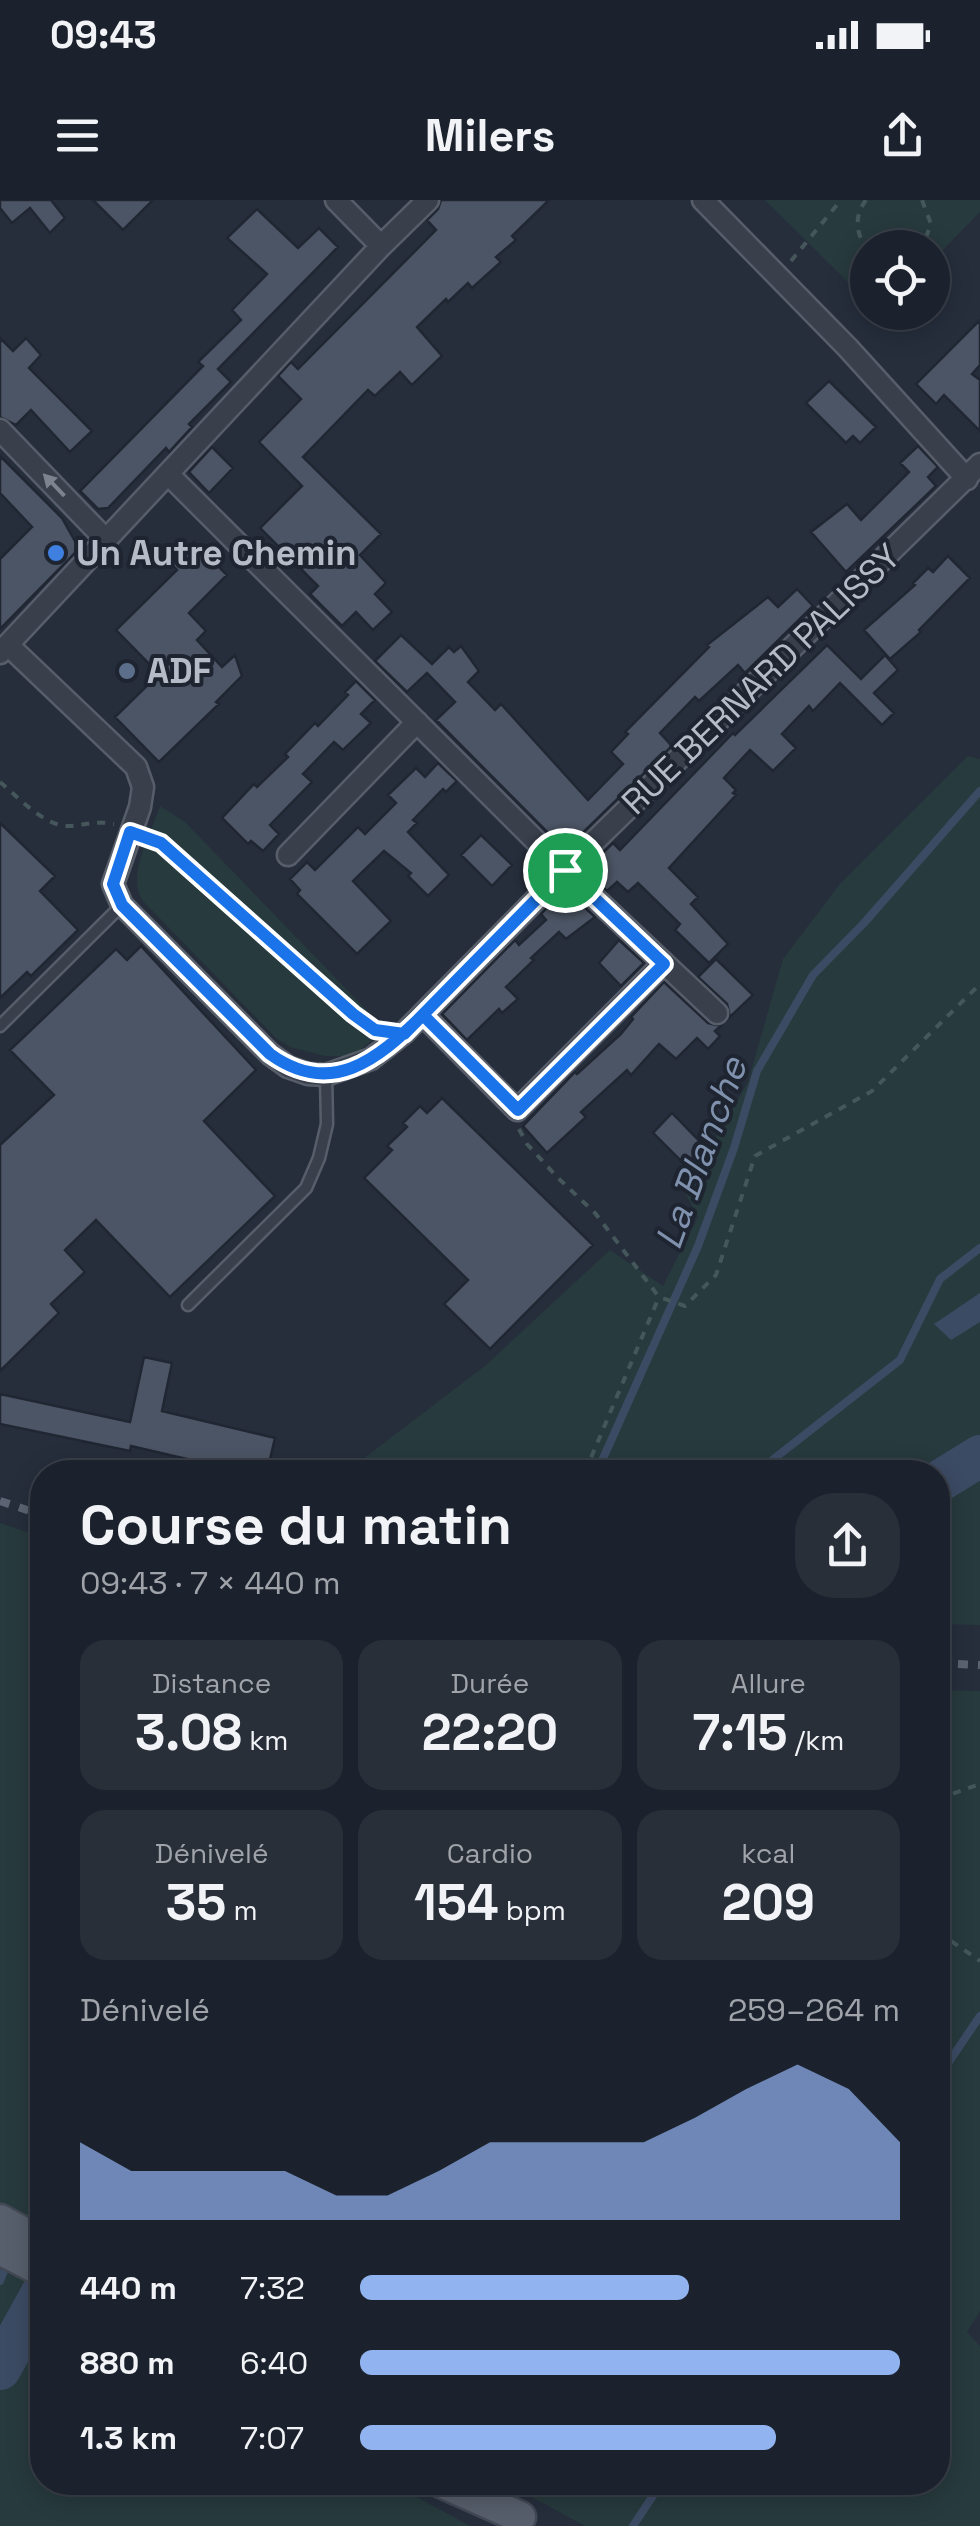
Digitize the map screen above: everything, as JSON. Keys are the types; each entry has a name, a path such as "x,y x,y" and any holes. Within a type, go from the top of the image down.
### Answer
{"main road":[{"path":"0,2220 30,2236"},
{"path":"0,2249 30,2265"},
{"path":"470,2495 528,2522"},
{"path":"488,2495 528,2522"}],"street":[{"path":"336,200 381,246"},
{"path":"326,1076 288,1067 270,1054 122,905 113,884 144,787 136,766 4,649 428,200"},
{"path":"703,200 973,472"},
{"path":"0,430 107,541"},
{"name":"RUE BERNARD PALISSY","path":"326,1076 371,1059 404,1034 565,870 973,472"},
{"path":"168,474 565,870 717,1013"},
{"path":"288,855 417,722"},
{"path":"423,1015 518,1110 664,964"}],"lane":[{"path":"0,1026 122,905"},
{"path":"188,1305 306,1188 327,1124 326,1076"}],"path":[{"path":"777,276 841,200"},
{"path":"858,230 857,218 866,200"},
{"path":"922,200 931,224 929,230"},
{"path":"0,782 52,824 71,826 97,821 172,850 364,1022 375,1030 404,1034"},
{"path":"518,1110 516,1125 527,1144 595,1213 661,1298 679,1305 691,1302 716,1275 755,1156 872,1092 980,984"},
{"path":"590,1460 661,1298"},
{"path":"950,1794 980,1784"},
{"path":"950,1940 980,1961"}],"shaded area":[{"path":"765,200 980,200 980,212 950,243 950,230 850,230 850,284"},
{"path":"968,756 980,759 980,1625 950,1624 950,1460 362,1460 486,1365 610,1250 663,1286 698,1217 684,1191 748,1082 783,959 840,884"},
{"path":"160,806 185,822 385,1029 360,1050 346,1056 325,1056 290,1047 276,1038 142,900 138,890 139,866"},
{"path":"0,1523 30,1533 30,2220 0,2206"},
{"path":"950,1690 980,1691 980,2311 967,2332 980,2346 980,2526 585,2526 528,2495 950,2495"},
{"path":"0,2267 30,2284 30,2495 413,2495 470,2526 0,2526"}],"water":[{"path":"980,1293 980,1322 951,1340 934,1324"}],"building":[{"path":"0,200 51,200 65,218 50,233 30,208 12,223 0,208"},
{"path":"93,200 153,200 123,230"},
{"path":"441,200 549,200 512,236 516,240 496,257 501,262 472,288 468,283 448,302 446,299 417,327 442,356 412,385 400,372 375,396 368,390 303,457 381,534 360,555 386,583 375,594 392,612 373,630 356,612 342,626 310,594 318,586 260,528 302,486 259,442 301,399 278,376 291,362 298,369 436,230 427,220"},
{"path":"257,209 298,248 319,228 338,247 218,369 231,382 189,424 192,427 108,508 98,509 80,491 203,366 198,362 241,320 232,310 267,274 227,238"},
{"path":"980,320 980,365 972,374 980,380 980,431 944,395 936,404 916,384"},
{"path":"0,338 13,351 26,338 41,355 29,368 92,431 70,452 31,410 16,425 0,417"},
{"path":"829,381 876,427 860,443 853,436 846,443 806,403"},
{"path":"918,446 938,467 928,477 936,486 846,572 811,532 847,504 861,520 909,472 900,463"},
{"path":"212,447 233,468 209,493 189,472"},
{"name":"Un Autre Chemin","path":"0,456 62,518 76,543 75,553 0,629 0,559 32,527 0,493"},
{"path":"194,542 227,575 189,613 206,631 197,640 222,667 235,655 242,676 159,762 115,717 159,674 116,630 177,570 171,564"},
{"path":"948,556 970,578 921,632 890,659 864,630 915,585 928,568 933,572"},
{"path":"797,589 813,606 745,673 738,665 699,701 695,697 660,733 672,746 565,850 436,720 455,702 427,673 407,692 375,661 401,635 432,664 449,647 454,652 461,646 479,671 468,682 495,710 501,704 588,800 623,764 611,752 628,734 625,732 707,645 768,597 778,607"},
{"path":"827,645 861,679 885,655 898,670 874,693 894,713 882,725 840,683 813,711 809,706 782,734 796,748 773,771 750,750 724,778 736,795 669,868 698,897 691,904 728,944 709,963 675,930 680,924 638,883 628,892 617,882 607,891 585,870 613,843 620,850 733,733"},
{"path":"356,681 375,700 361,714 371,723 343,750 334,742 303,774 312,782 270,825 279,834 263,851 251,841 248,844 222,818 254,784 257,787 288,757 285,754 315,723 318,726"},
{"path":"438,763 457,781 446,792 443,789 413,820 417,823 408,832 449,875 428,896 408,876 411,873 384,851 353,881 391,921 357,954 297,894 300,890 290,879 307,862 315,870 358,827 365,834 396,803 388,795 416,768 425,777"},
{"path":"0,823 55,876 40,891 78,930 31,976 27,972 0,998"},
{"path":"481,835 512,865 492,886 461,855"},
{"path":"565,889 595,917 566,939 559,932 531,958 534,960 506,987 518,999 502,1013 499,1009 467,1040 442,1014 515,940 519,945 546,920 541,914"},
{"path":"619,940 644,963 621,986 599,963"},
{"path":"141,946 256,1070 204,1121 275,1196 170,1297 96,1220 65,1250 85,1272 51,1304 59,1313 0,1371 0,1145 54,1095 10,1050 116,949 127,960"},
{"path":"716,959 753,995 730,1017 727,1004 698,977"},
{"path":"664,982 708,1023 721,1026 715,1031 720,1036 708,1049 697,1038 676,1059 659,1044 631,1075 627,1070 581,1112 586,1117 547,1153 523,1126 575,1072 621,1034 631,1017"},
{"path":"442,1098 593,1245 490,1349 444,1304 468,1280 364,1178 392,1150 387,1146 407,1127 403,1123 420,1106 427,1113"},
{"path":"672,1113 709,1151 690,1170 653,1133"},
{"path":"144,1357 172,1363 162,1411 275,1438 270,1460 191,1460 131,1446 130,1451 0,1424 0,1394 130,1422"}],"waterway":[{"name":"La Blanche","path":"602,1460 698,1246 757,1071 813,975 980,791"},
{"path":"772,1460 900,1360 940,1279 980,1248"},
{"path":"950,1475 980,1456"},
{"path":"950,2060 980,2016"},
{"name":"La Blanche","path":"0,2281 5,2269"},
{"path":"0,2369 30,2315"},
{"path":"633,2526 653,2495"}],"railway":[{"path":"0,1501 30,1511"},
{"path":"950,1664 980,1665"}],"place":[{"name":"Un Autre Chemin","path":"56,553"},
{"name":"ADF","path":"127,671"}],"route":[{"path":"565,870 404,1034 375,1030 353,1014 161,843 130,832 113,884 122,905 270,1054 288,1067 326,1076 346,1070 371,1059 404,1034 423,1015 518,1110 664,964 565,870"}]}
